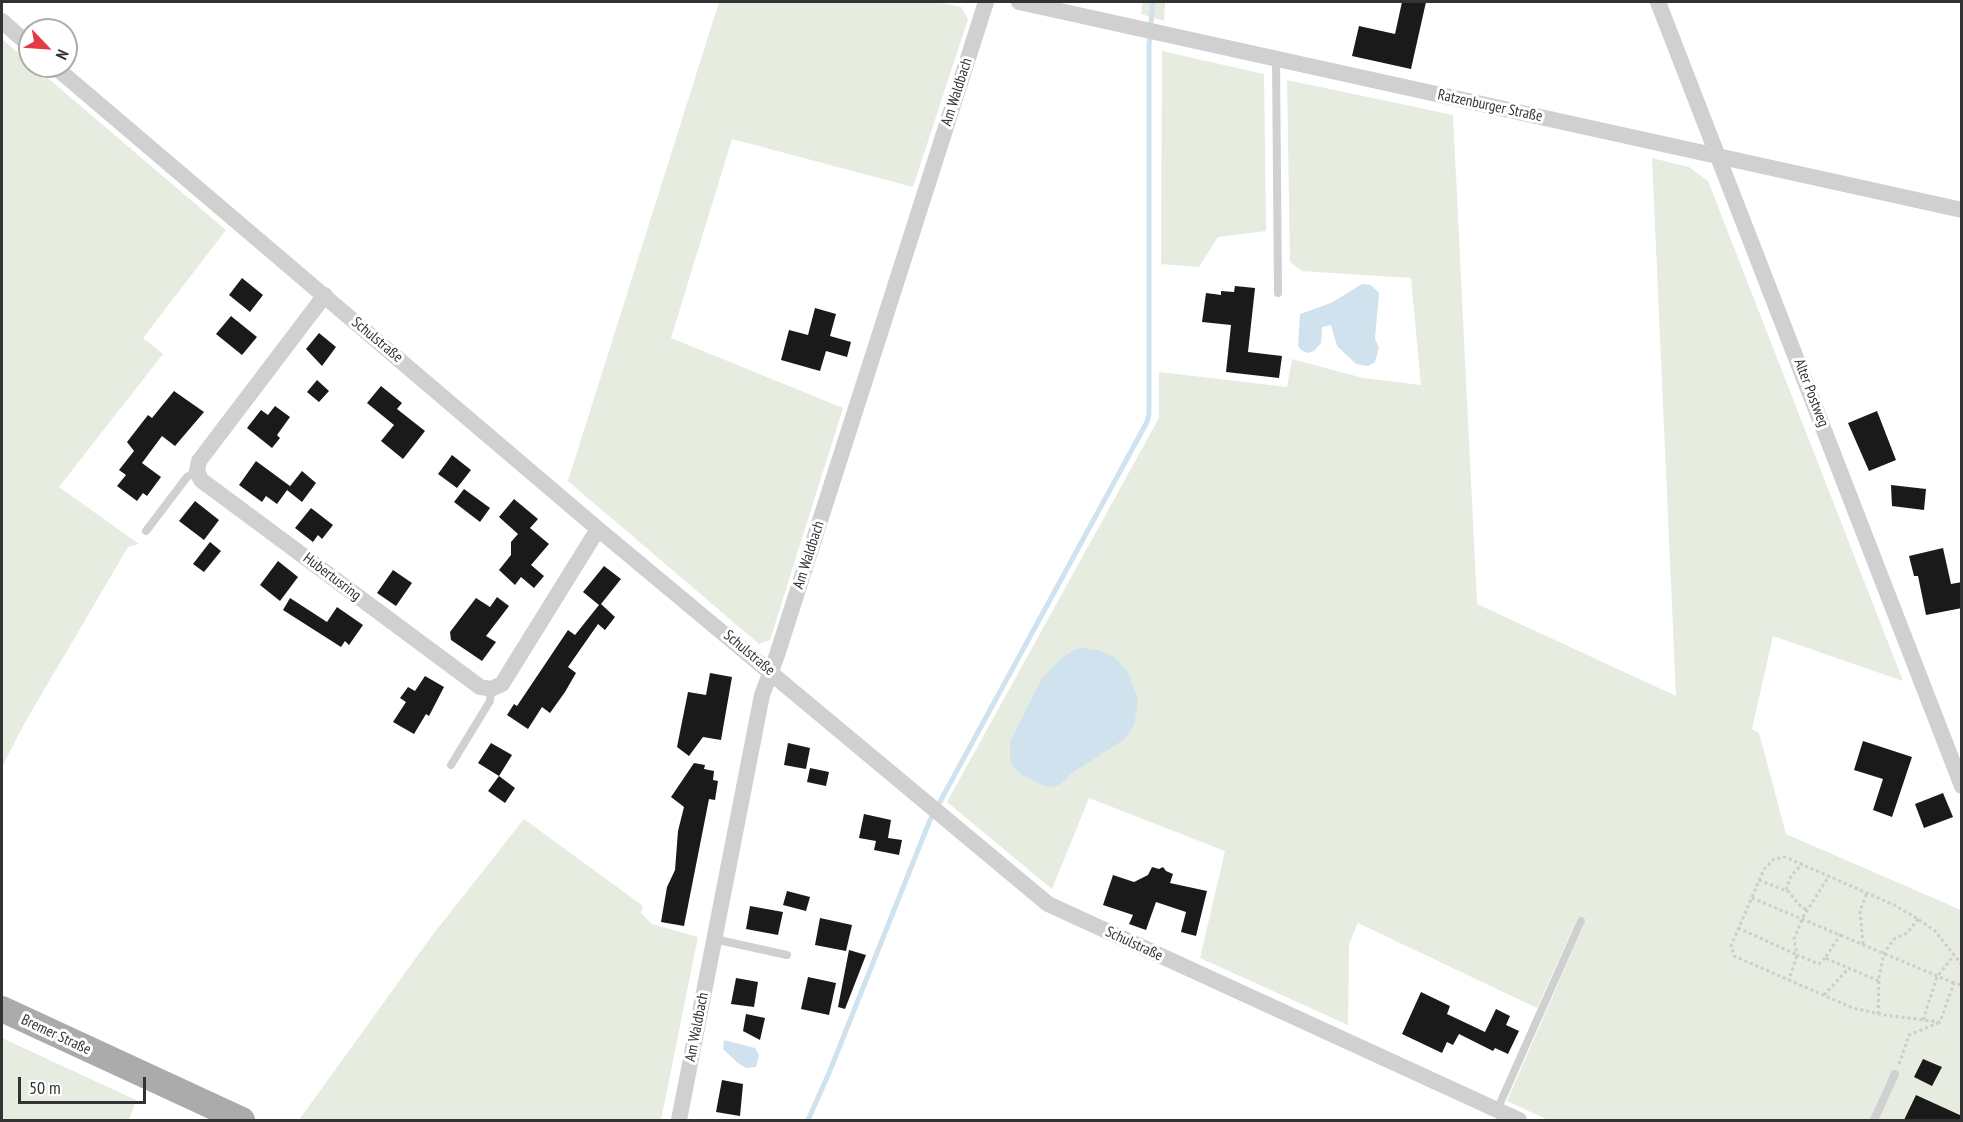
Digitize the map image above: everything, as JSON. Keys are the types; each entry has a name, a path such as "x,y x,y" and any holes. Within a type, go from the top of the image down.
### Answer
{"main road":[{"name":"Bremer Straße","path":"2,1009 242,1120"}],"street":[{"name":"Am Waldbach","path":"679,1120 762,695 986,2"},
{"name":"Ratzenburger Straße","path":"1019,2 1962,210"},
{"name":"Alter Postweg","path":"1658,2 1962,786"},
{"path":"2,21 18,35"},
{"name":"Schulstraße","path":"68,78 598,529 1048,904 1519,1120"},
{"path":"197,471 199,461 325,296"},
{"name":"Hubertusring","path":"197,471 201,480 230,502 480,687 491,689"},
{"path":"491,689 502,684 598,529"}],"lane":[{"path":"1276,58 1278,293"},
{"path":"146,531 187,477 197,471"},
{"path":"451,765 490,701 491,689"},
{"path":"1497,1110 1581,921"},
{"path":"714,939 787,955"},
{"path":"1874,1120 1895,1074"}],"path":[{"path":"1940,1022 1878,1014 1853,1008 1734,956 1731,946 1764,869 1774,859 1785,856 1918,919 1935,931 1962,965"},
{"path":"1786,891 1791,876 1802,864"},
{"path":"1789,980 1797,955 1794,939 1803,917 1829,876"},
{"path":"1759,880 1786,891 1808,911"},
{"path":"1863,944 1860,911 1867,893"},
{"path":"1752,898 1803,917 1937,977 1962,985"},
{"path":"1878,1014 1879,981 1884,953 1894,939 1907,933 1918,919"},
{"path":"1738,928 1819,964 1841,934"},
{"path":"1923,1020 1937,977 1954,955"},
{"path":"1825,958 1879,981"},
{"path":"1824,995 1849,968"},
{"path":"1895,1074 1909,1035 1940,1022 1954,983"}],"shaded area":[{"path":"719,2 936,2 961,7 968,19 913,187 732,139 671,338 843,408 770,640 759,644 568,481"},
{"path":"1143,2 1165,2 1164,21 1141,14"},
{"path":"2,39 18,53 18,78 48,78 226,230 143,338 163,354 59,487 139,544 128,547 24,724 2,767"},
{"path":"1162,51 1264,74 1266,231 1218,237 1199,267 1161,264"},
{"path":"1287,80 1453,115 1477,604 1676,696 1652,158 1689,167 1708,181 1903,681 1773,636 1752,729 1759,733 1786,834 1961,910 1961,1120 1548,1120 1507,1101 1586,920 1578,917 1537,1008 1358,923 1349,944 1348,1025 1200,958 1225,851 1089,798 1052,889 947,802 1159,418 1159,372 1287,387 1292,359 1363,378 1421,385 1411,278 1302,271 1290,262"},
{"path":"524,819 643,906 641,913 652,924 698,937 661,1120 299,1120 431,937"},
{"path":"2,1038 136,1100 129,1120 2,1120"}],"water":[{"path":"1362,284 1371,285 1379,293 1375,339 1379,348 1375,362 1368,366 1356,364 1337,346 1331,325 1322,327 1321,343 1314,351 1307,353 1301,350 1298,346 1300,314 1331,303"},
{"path":"1082,648 1098,650 1114,657 1128,672 1138,700 1134,725 1126,738 1072,773 1061,784 1051,787 1042,785 1014,768 1010,760 1010,742 1041,680 1059,660 1074,650"},
{"path":"724,1040 755,1048 759,1055 756,1067 746,1068 738,1063 723,1049"}],"building":[{"path":"1402,2 1426,2 1411,69 1352,56 1359,26 1395,34"},
{"path":"242,278 263,295 250,312 229,295"},
{"path":"1235,286 1255,288 1248,352 1282,356 1279,378 1226,372 1231,325 1202,322 1206,293 1221,295 1221,291 1234,292"},
{"path":"815,308 836,314 830,336 851,342 847,357 826,351 820,371 781,360 789,330 808,335"},
{"path":"231,316 257,337 242,355 216,334"},
{"path":"319,333 336,347 322,366 306,349"},
{"path":"317,380 329,391 319,402 307,392"},
{"path":"381,386 402,403 397,409 425,431 403,459 381,441 394,425 367,403"},
{"path":"174,391 204,412 175,446 162,436 142,463 161,477 147,496 143,493 137,501 117,486 126,475 119,470 134,451 127,442 148,415 152,418"},
{"path":"275,406 290,417 277,435 280,438 272,448 247,428 261,410 268,415"},
{"path":"1877,411 1896,460 1869,471 1848,423"},
{"path":"452,455 471,470 457,488 438,474"},
{"path":"256,461 290,486 277,504 266,496 262,502 239,485"},
{"path":"302,471 316,483 302,502 287,490"},
{"path":"1891,485 1926,489 1924,510 1892,506"},
{"path":"464,489 490,508 480,522 454,502"},
{"path":"514,499 538,519 530,528 549,544 531,565 544,576 534,588 521,577 515,585 499,570 511,555 511,542 518,534 499,517"},
{"path":"195,501 219,520 204,540 179,521"},
{"path":"311,508 333,525 322,539 318,535 313,542 295,528"},
{"path":"210,542 221,551 204,572 193,564"},
{"path":"1943,548 1951,584 1962,582 1962,608 1926,615 1918,576 1914,576 1909,556"},
{"path":"278,561 298,577 280,601 260,585"},
{"path":"604,566 621,579 601,604 615,617 605,630 598,624 568,667 576,673 565,692 550,713 542,707 528,729 507,715 514,704 517,706 568,630 575,635 599,605 583,592"},
{"path":"393,570 412,583 396,606 377,593"},
{"path":"497,597 509,606 486,636 496,642 482,661 451,640 450,632 476,598 490,607"},
{"path":"290,598 327,622 337,607 363,625 349,645 345,641 341,647 283,610"},
{"path":"710,673 732,677 721,740 703,737 689,756 677,747 688,692 706,695"},
{"path":"425,676 444,687 429,716 426,714 414,734 393,722 406,702 400,698 408,687 415,691"},
{"path":"1863,741 1912,757 1892,817 1873,810 1883,779 1854,770"},
{"path":"491,743 512,755 499,776 478,763"},
{"path":"788,743 810,748 806,769 784,765"},
{"path":"694,763 705,765 704,769 714,771 713,780 718,781 715,800 709,799 684,926 661,922 667,887 675,870 678,831 684,807 671,797"},
{"path":"810,768 829,772 826,786 807,782"},
{"path":"499,776 515,788 505,803 488,791"},
{"path":"1943,793 1953,817 1924,828 1915,804"},
{"path":"864,814 891,820 888,838 902,840 899,855 874,850 876,841 859,838"},
{"path":"1152,867 1159,869 1163,867 1173,874 1170,883 1207,891 1196,936 1181,932 1186,912 1156,902 1146,930 1129,924 1133,915 1103,905 1113,875 1134,882 1148,875"},
{"path":"787,891 810,897 806,911 783,905"},
{"path":"750,906 783,912 778,935 746,929"},
{"path":"820,918 852,925 846,951 815,945"},
{"path":"849,950 866,955 845,1009 838,1007"},
{"path":"808,977 836,983 829,1015 801,1009"},
{"path":"736,978 758,982 754,1007 731,1004"},
{"path":"1421,992 1450,1006 1447,1014 1485,1032 1496,1009 1510,1016 1506,1025 1519,1031 1508,1054 1495,1048 1493,1051 1459,1034 1453,1045 1447,1042 1442,1053 1402,1034"},
{"path":"746,1014 765,1018 760,1040 743,1031"},
{"path":"1923,1059 1942,1067 1932,1086 1914,1077"},
{"path":"722,1080 743,1084 740,1116 716,1112"},
{"path":"1916,1095 1962,1116 1962,1120 1904,1120"}],"waterway":[{"path":"808,1120 930,820 1147,422 1149,414 1149,45 1153,2"}]}
